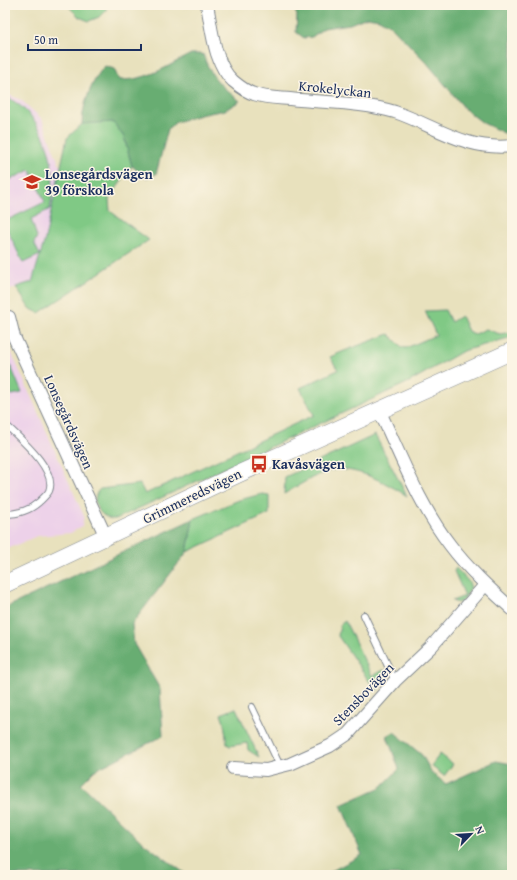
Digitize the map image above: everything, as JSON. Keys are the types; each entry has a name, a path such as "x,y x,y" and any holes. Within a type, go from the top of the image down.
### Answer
{"street":[{"name":"Krokelyckan","path":"207,5 218,54 223,67 233,81 253,94 282,99 366,106 400,114 462,142 479,145 512,146"},
{"name":"Lonsegårdsvägen","path":"9,317 14,337 106,537"},
{"name":"Grimmeredsvägen","path":"5,584 236,474 512,351"},
{"path":"379,410 427,510 450,545 484,585 512,609"},
{"name":"Stensbovägen","path":"233,768 266,770 280,766 325,748 348,734 396,681 431,647 484,585"}],"lane":[{"path":"5,424 37,455 50,482 49,491 31,509 16,514 5,514"},
{"path":"364,615 396,681"},
{"path":"252,707 280,766"}],"shaded area":[{"name":"Lonsegårdsvägen 39 förskola","path":"5,93 21,100 42,119 61,169 45,239 32,282 5,292"},
{"path":"5,338 84,516 82,526 71,533 37,536 5,550"}],"green space":[{"path":"67,5 106,5 106,10 99,17 89,21 79,17"},
{"path":"291,5 512,5 512,134 504,133 483,123 466,110 427,63 391,26 379,19 367,17 350,24 324,28 312,37 304,38 296,32 297,15"},
{"path":"191,54 203,54 209,69 217,81 240,101 225,110 176,122 168,129 156,174 146,178 132,166 124,137 113,122 82,124 86,101 92,85 100,71 105,66 114,69 119,80 139,78 156,72"},
{"path":"5,96 19,105 31,116 40,130 47,144 53,176 50,209 31,219 37,237 34,243 40,255 23,263 5,225 5,221 45,202 30,170 5,182"},
{"path":"102,121 113,122 124,137 132,166 109,199 110,211 149,240 39,313 29,308 16,287 32,282 45,239 67,138 82,124"},
{"path":"445,310 451,322 461,316 468,331 475,334 486,329 500,334 512,332 512,337 463,351 409,382 116,519 105,517 98,509 95,499 100,489 140,484 145,494 314,415 300,388 338,370 330,357 389,334 402,347 406,348 436,335 425,311"},
{"path":"5,352 22,393 12,395 5,389"},
{"path":"375,435 407,496 369,476 348,470 328,471 306,481 284,494 285,477"},
{"path":"262,494 269,495 269,514 187,552 193,519 239,500"},
{"path":"193,519 187,552 132,624 134,644 160,689 163,736 95,770 81,784 141,841 187,875 5,875 5,608"},
{"path":"456,568 469,582 471,588 463,601 458,603 452,601 465,596 454,571"},
{"path":"345,621 372,676 384,670 388,676 376,691 338,636 340,625"},
{"path":"236,708 259,757 248,750 247,743 230,746 227,744 221,714"},
{"path":"394,732 422,755 432,773 446,784 496,761 512,764 512,875 324,875 362,855 341,805 381,787 399,769 387,736"},
{"path":"440,754 453,764 444,776 431,766"}],"place":[{"name":"Lonsegårdsvägen 39 förskola","path":"32,182"},
{"name":"Kavåsvägen","path":"259,464"}]}
